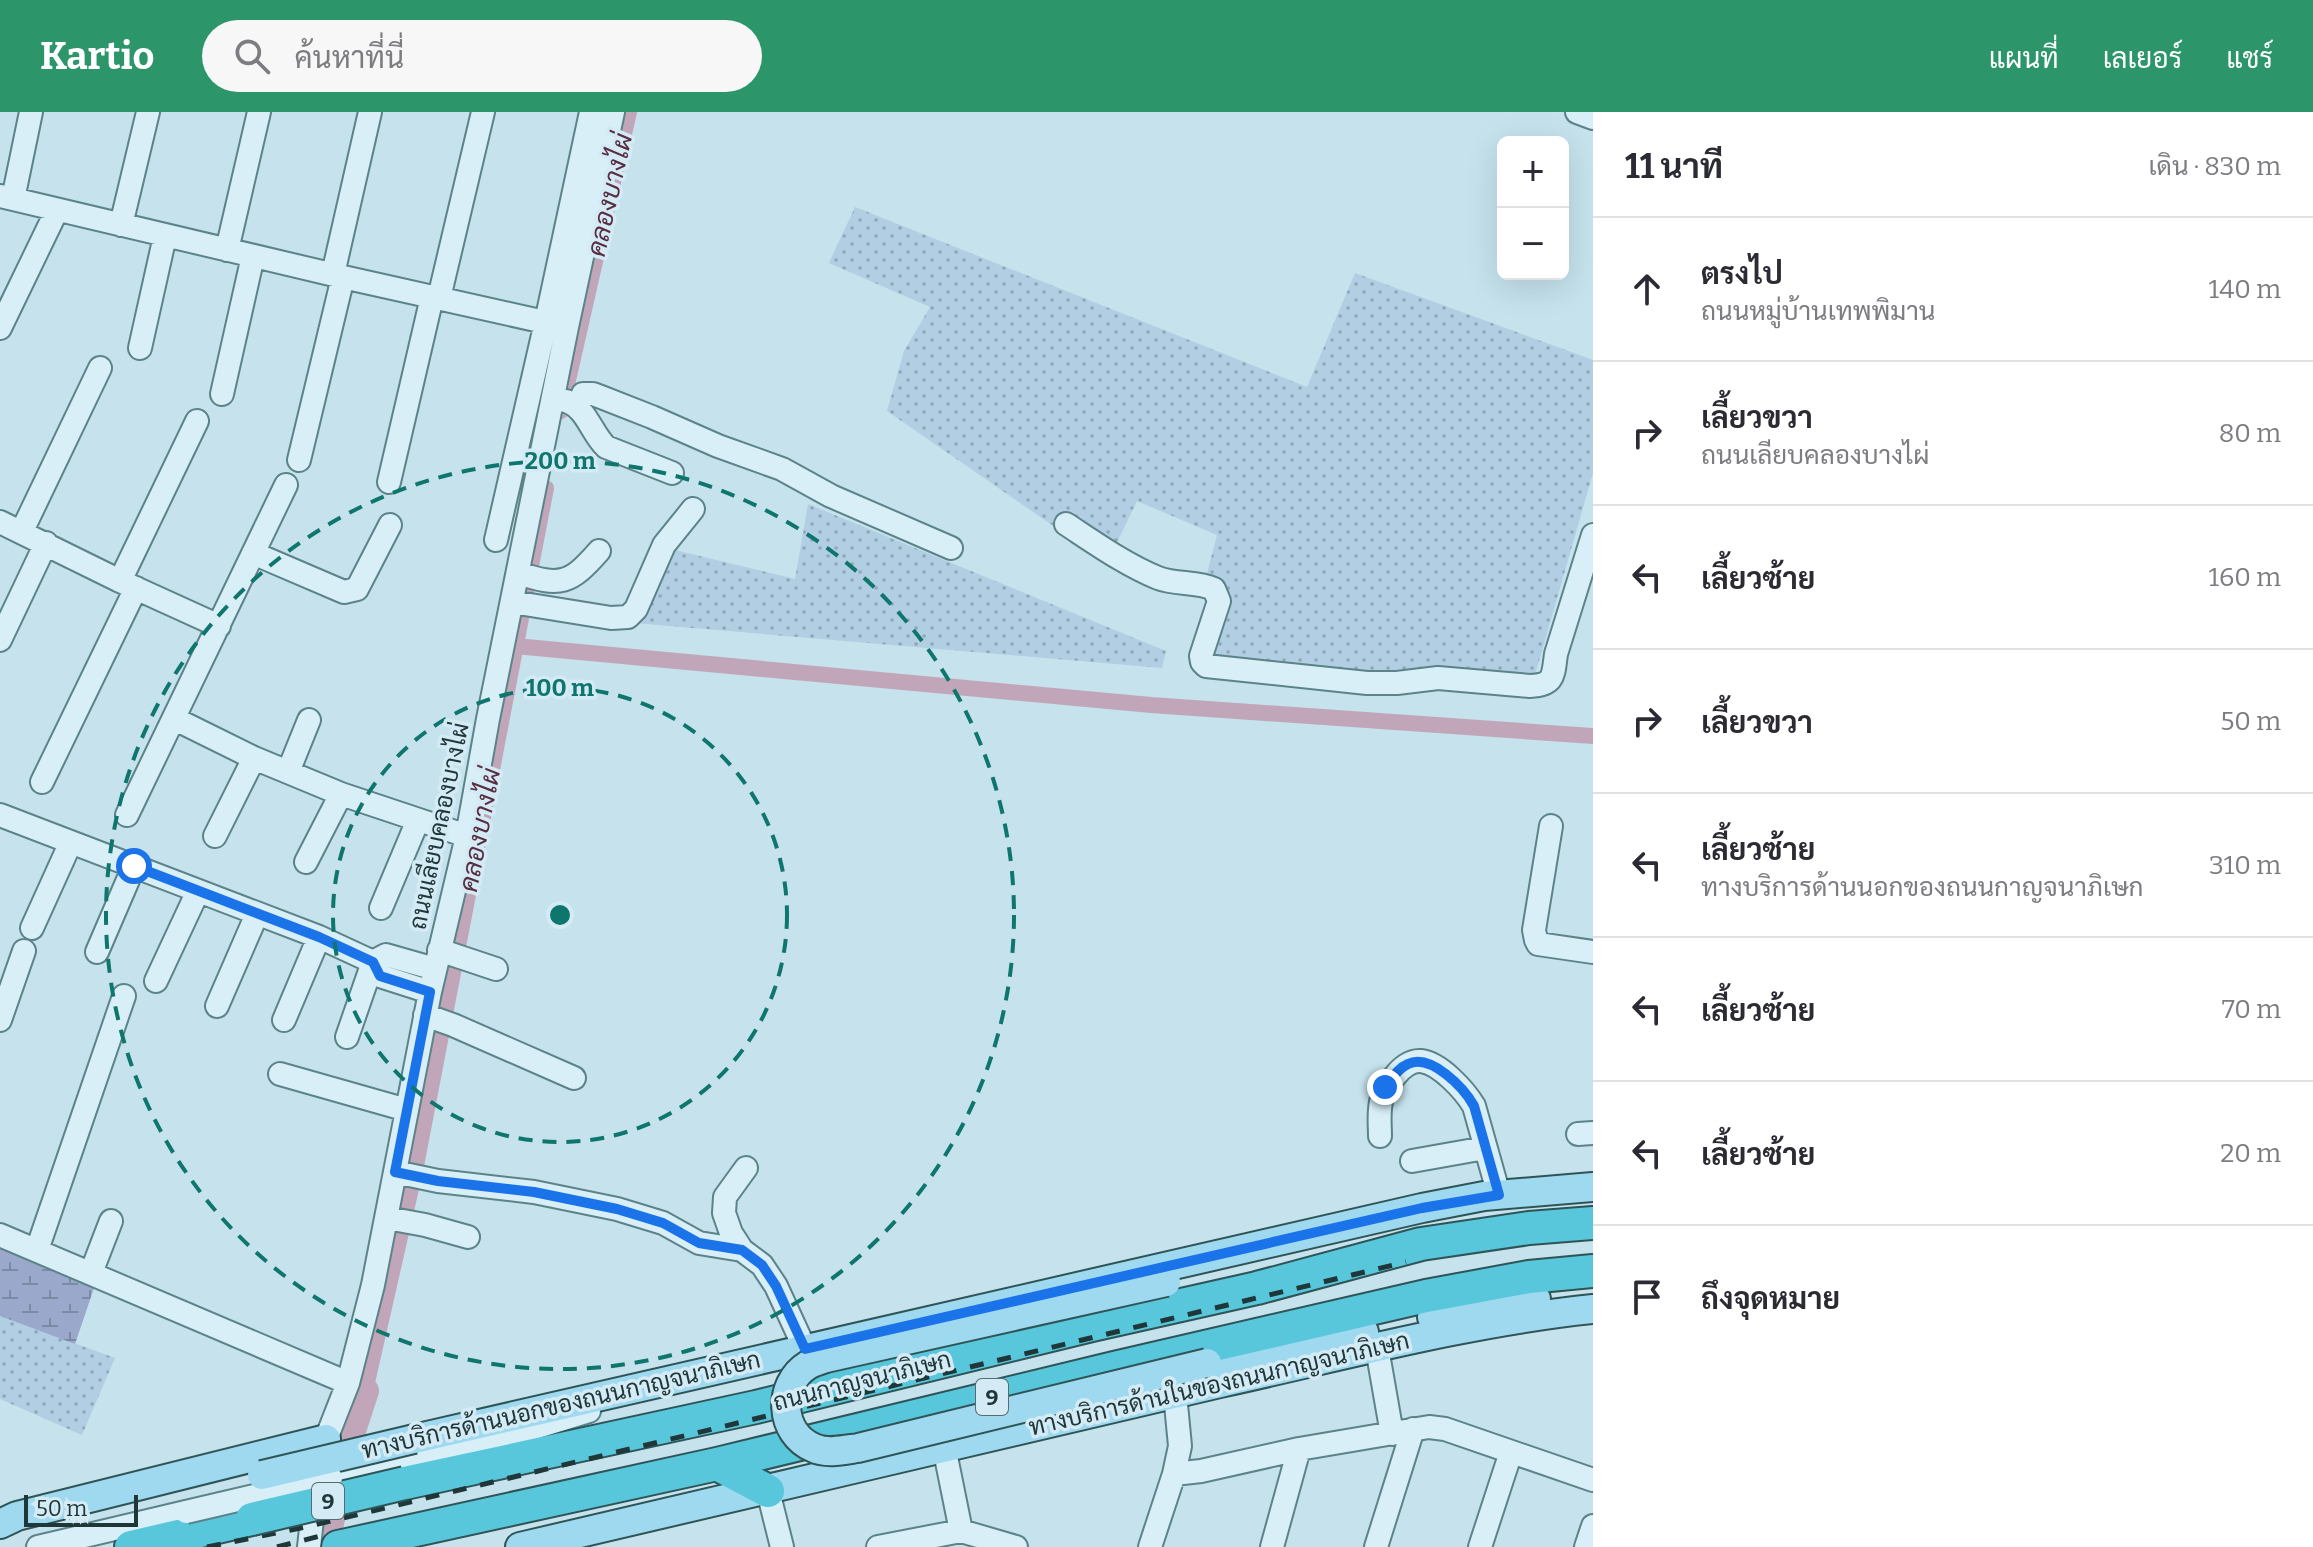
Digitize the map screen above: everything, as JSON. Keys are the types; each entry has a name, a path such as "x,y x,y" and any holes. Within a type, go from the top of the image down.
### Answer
{"highway":[{"name":"ถนนกาญจนาภิเษก","path":"131,1547 405,1483 756,1407 1257,1288 1421,1244 1529,1228 1593,1223"},
{"name":"ถนนกาญจนาภิเษก","path":"338,1547 717,1464 1099,1371 1426,1296 1529,1277 1593,1271"},
{"path":"717,1464 768,1491"}],"main road":[{"name":"ทางบริการด้านนอกของถนนกาญจนาภิเษก","path":"0,1538 414,1439 1422,1208 1499,1195 1590,1187"},
{"path":"1590,1187 1358,1242 817,1361 807,1365 793,1379 787,1392 785,1409 800,1440 814,1449 836,1451 858,1448 1207,1363 1492,1304 1565,1296 1593,1297"},
{"name":"ทางบริการด้านในของถนนกาญจนาภิเษก","path":"520,1547 596,1539 768,1491 944,1447 1377,1348 1495,1324 1593,1309"},
{"path":"0,1524 17,1516 326,1439"}],"street":[{"path":"31,112 6,198 557,325"},
{"path":"121,225 148,112"},
{"path":"227,250 259,112"},
{"path":"299,460 370,112"},
{"path":"389,482 483,112"},
{"path":"496,540 557,325 591,112"},
{"name":"ถนนเลียบคลองบางไผ่","path":"309,1547 316,1485 326,1439 348,1383 391,1219 407,1110 437,1019 430,992 467,836 522,574 566,402 557,325 613,112"},
{"path":"0,328 57,210"},
{"path":"140,348 165,236"},
{"path":"222,394 253,256"},
{"path":"22,531 100,368"},
{"path":"672,473 606,447 566,402 583,394 601,397 782,469 831,496 951,548"},
{"path":"42,782 197,421"},
{"path":"127,815 286,485"},
{"path":"517,603 611,618 628,617 636,609 664,545 693,509"},
{"path":"0,522 219,626"},
{"path":"1066,524 1158,578 1214,589 1219,601 1201,656 1206,666 1367,683 1438,678 1543,686 1553,674 1573,593 1593,535"},
{"path":"253,553 325,585 351,592 357,589 390,525"},
{"path":"0,640 46,543"},
{"path":"522,574 551,581 569,579 599,551"},
{"path":"175,719 254,758 341,794 467,836"},
{"path":"288,772 309,720"},
{"path":"215,836 254,758"},
{"path":"306,862 341,794"},
{"path":"381,908 418,820"},
{"path":"3,823 134,866 319,937 373,962 380,976 430,992"},
{"path":"1551,826 1534,930 1536,940 1538,944 1593,952"},
{"path":"32,928 70,844"},
{"path":"97,952 134,866"},
{"path":"156,981 198,891"},
{"path":"217,1006 257,914"},
{"path":"284,1020 319,937"},
{"path":"0,1020 24,951"},
{"path":"347,1037 373,962 386,955 472,961 496,969"},
{"path":"37,1250 124,996"},
{"path":"437,1019 574,1078"},
{"path":"1380,1136 1380,1102 1385,1087 1407,1064 1421,1061 1434,1066 1467,1094 1474,1106 1499,1195"},
{"path":"280,1074 407,1110"},
{"path":"1412,1161 1485,1148"},
{"path":"746,1168 725,1197 724,1213 731,1233 742,1250 762,1265 776,1286 805,1349"},
{"path":"400,1173 438,1181 534,1192 617,1209 663,1223 699,1243 742,1250"},
{"path":"391,1219 468,1237"},
{"path":"91,1273 111,1221"},
{"path":"0,1235 348,1383"},
{"path":"1376,1547 1402,1432 1377,1348"},
{"path":"38,1547 505,1437 729,1366"},
{"path":"1150,1547 1180,1446 1175,1394"},
{"path":"1174,1474 1429,1427 1445,1429 1593,1480"},
{"path":"944,1447 961,1531"},
{"path":"1272,1547 1299,1449"},
{"path":"1480,1547 1511,1452"},
{"path":"768,1491 782,1547"},
{"path":"1586,1547 1593,1526"},
{"path":"878,1547 961,1531 1016,1547"}],"shaded area":[{"path":"855,207 1307,387 1355,273 1593,360 1593,473 1531,689 1193,671 1215,608 1201,597 1217,535 1137,501 1107,563 887,411 904,351 930,307 829,263"},
{"path":"808,504 1166,651 1162,668 622,622 654,545 795,579"},
{"path":"0,1316 115,1358 82,1435 0,1399"}],"green space":[{"path":"0,1248 94,1288 75,1344 0,1316"}],"waterway":[{"name":"คลองบางไผ่","path":"561,411 629,112"},
{"name":"คลองบางไผ่","path":"365,1391 415,1171 546,488"},
{"path":"515,646 1151,705 1593,736"},
{"name":"คลองบางไผ่","path":"325,1547 345,1452 365,1391"}],"railway":[{"path":"207,1547 306,1527 1406,1262"},
{"path":"277,1547 320,1536"}],"route":[{"path":"134,866 319,937 373,962 380,976 430,992 395,1172 438,1181 534,1192 617,1209 663,1223 699,1243 742,1250 762,1265 776,1286 805,1349 1422,1208 1499,1195 1474,1106 1459,1085 1434,1066 1421,1061 1407,1064 1385,1087"}]}
